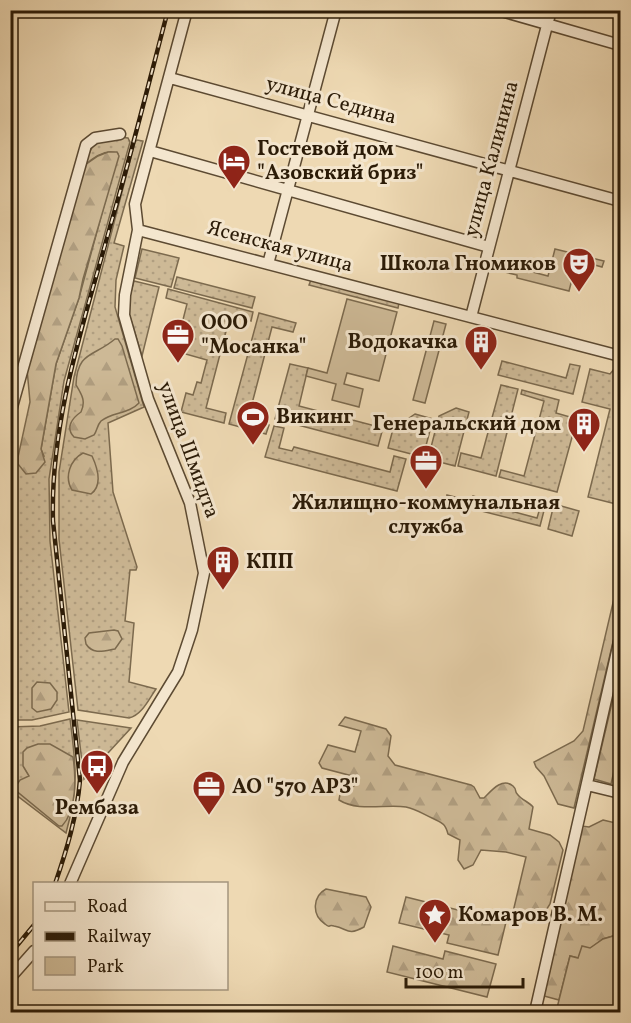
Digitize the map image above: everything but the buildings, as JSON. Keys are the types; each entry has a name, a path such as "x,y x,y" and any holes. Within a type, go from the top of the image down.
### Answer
{"street":[{"name":"улица Шмидта","path":"71,882 123,762 178,672 192,630 204,573 190,503 148,399 124,315 125,295 138,230 135,204 187,10"},
{"path":"268,264 336,10"},
{"path":"498,10 621,45"},
{"name":"улица Калинина","path":"471,317 551,10"},
{"name":"улица Седина","path":"170,78 621,201"},
{"path":"10,414 85,148 88,142 95,138 120,134"},
{"path":"150,151 489,246"},
{"name":"Ясенская улица","path":"138,230 621,356"},
{"path":"535,1012 621,638"},
{"path":"587,785 621,793"},
{"path":"10,978 33,952"}],"green space":[{"path":"118,137 128,138 130,142 64,381 49,479 50,541 69,712 32,720 10,720 10,453 18,454 18,457 44,456 41,449 56,364 79,298 118,154 105,153 85,165 95,144"},
{"path":"137,140 143,141 114,243 124,246 116,280 115,307 144,407 108,423 113,492 137,567 136,570 130,570 125,621 134,623 129,682 156,689 141,710 129,718 78,710 59,539 59,472 74,377"},
{"path":"108,152 117,152 119,156 79,298 56,364 41,449 45,462 36,473 26,474 18,464 18,457 30,402 27,369 85,165"},
{"path":"142,249 179,258 171,287 135,278"},
{"path":"555,249 604,261 602,267 577,260 569,291 517,278 517,275 496,270 498,263 548,276"},
{"path":"177,277 255,297 252,308 174,288"},
{"path":"311,280 399,303 398,308 309,285"},
{"path":"134,281 159,287 142,356 127,307"},
{"path":"168,289 253,312 251,321 230,316 206,408 226,413 224,423 181,412 186,393 193,395 197,382 201,383 207,360 175,351 187,304 166,298"},
{"path":"347,299 397,312 379,381 347,373 344,384 363,389 359,407 332,400 336,384 306,376 308,368 327,373"},
{"path":"259,313 296,323 293,332 272,327 248,419 269,425 266,434 229,424"},
{"path":"434,321 446,324 425,403 413,400"},
{"path":"118,339 122,346 139,403 135,407 101,421 94,435 85,439 74,437 70,430 71,423 81,412 83,405 82,395 76,385 80,366 88,356"},
{"path":"502,361 566,378 570,364 580,366 573,394 498,375"},
{"path":"290,364 308,368 299,406 383,428 378,446 275,419"},
{"path":"615,368 620,370 620,505 588,497 610,409 582,402 590,369 610,374"},
{"path":"501,385 518,389 496,476 458,466 461,453 481,458"},
{"path":"522,390 559,400 556,413 577,419 557,492 499,477 501,470 524,476 544,401 521,394"},
{"path":"456,408 469,412 455,466 428,459 439,416"},
{"path":"415,414 433,419 423,457 388,448 393,429"},
{"path":"274,426 284,428 279,448 292,451 294,447 390,472 394,456 406,459 397,491 265,457"},
{"path":"83,453 92,456 97,471 97,486 91,494 72,490 69,480 72,464"},
{"path":"447,495 471,501 473,496 492,502 492,506 537,518 543,498 547,499 540,526 446,502"},
{"path":"554,504 579,511 572,536 548,529"},
{"path":"620,573 620,612 574,808 558,804 534,762 574,741 583,731"},
{"path":"118,631 122,639 115,649 95,651 86,644 85,638 89,633"},
{"path":"620,669 620,745 611,784 594,779"},
{"path":"37,682 50,683 57,692 57,700 51,709 37,712 32,708 32,688"},
{"path":"345,717 386,729 391,736 388,756 395,765 471,785 480,798 484,798 501,784 513,786 520,797 533,807 529,829 550,835 559,842 563,850 550,904 545,912 536,916 513,912 526,857 506,852 481,850 473,865 464,869 458,860 460,840 448,834 441,822 406,807 363,807 346,804 339,800 340,794 357,784 358,779 322,768 319,763 328,745 355,752 361,731 339,725"},
{"path":"70,719 75,789 66,833 11,791 10,727 40,726"},
{"path":"77,720 131,728 84,779"},
{"path":"38,744 50,744 73,757 75,783 73,802 62,826 59,826 14,789 20,780 29,776 23,766 23,752"},
{"path":"603,820 620,824 620,934 603,939 578,958 570,956 559,1000 544,996 582,826 589,827"},
{"path":"326,889 366,897 371,907 364,927 351,931 328,926 320,920 315,906 318,896"},
{"path":"406,897 506,922 498,955 447,943 449,935 399,923"},
{"path":"620,934 620,1012 553,1012 554,1008 557,1008 570,956 578,958 582,946 590,948 603,939"},
{"path":"393,946 443,959 445,951 496,964 487,997 387,972"}],"railway":[{"path":"56,882 77,807 80,780 53,521 57,446 80,335 168,10"},
{"path":"10,954 33,926"}],"place":[{"name":"Гостевой дом \"Азовский бриз\"","path":"234,190"},
{"name":"Школа Гномиков","path":"579,293"},
{"name":"ООО \"Мосанка\"","path":"178,364"},
{"name":"Водокачка","path":"481,371"},
{"name":"Викинг","path":"253,446"},
{"name":"Генеральский дом","path":"584,453"},
{"name":"Жилищно-коммунальная служба","path":"426,490"},
{"name":"КПП","path":"223,591"},
{"name":"Рембаза","path":"97,795"},
{"name":"АО \"570 АРЗ\"","path":"209,816"},
{"name":"Комаров В. М.","path":"435,944"}]}
